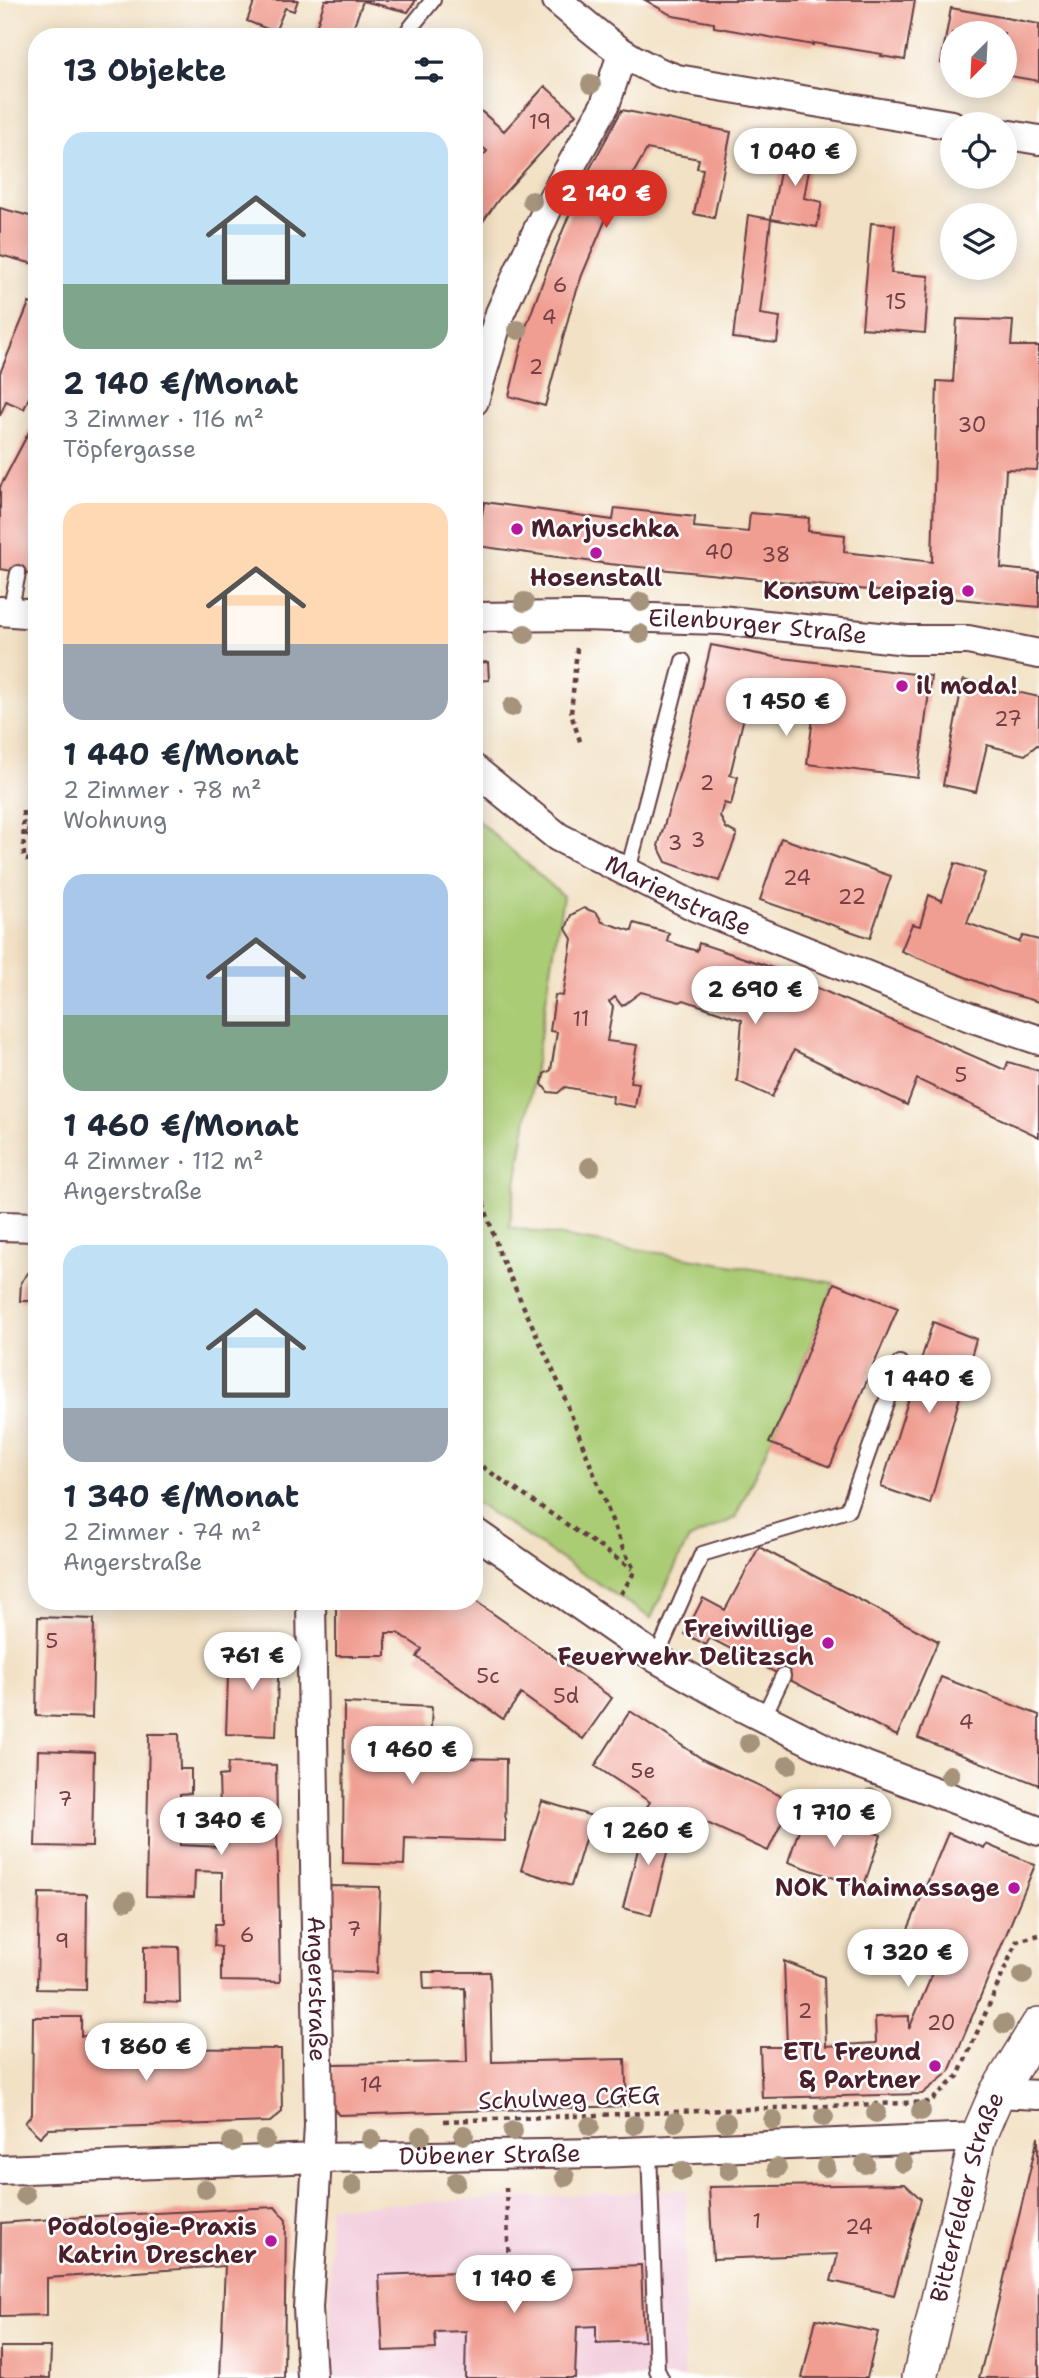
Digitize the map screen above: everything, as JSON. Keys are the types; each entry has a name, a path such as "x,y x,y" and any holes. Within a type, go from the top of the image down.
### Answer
{"street":[{"path":"557,0 622,54 649,69 677,79 940,123"},
{"path":"483,371 500,313 550,203 605,105 622,54"},
{"path":"1017,136 1039,140"},
{"name":"Eilenburger Straße","path":"483,617 694,618 907,640 968,640 1039,654"},
{"name":"Marienstraße","path":"483,772 558,837 627,874 696,907 970,1017 1039,1040"},
{"path":"0,1226 28,1227"},
{"path":"483,1538 656,1658 762,1718 842,1757 1039,1831"},
{"name":"Angerstraße","path":"311,1610 318,2158 308,2285 312,2378"},
{"name":"Bitterfelder Straße","path":"920,2378 978,2137 997,2093 1039,2025"},
{"path":"997,2093 1039,2095"},
{"name":"Dübener Straße","path":"0,2170 318,2158 649,2151 978,2137"}],"lane":[{"path":"410,28 433,0"},
{"path":"15,612 18,573"},
{"path":"627,874 683,661"},
{"path":"656,1658 702,1554 848,1510 900,1363"},
{"path":"762,1718 783,1676"},
{"path":"649,2151 657,2370 661,2378"}],"path":[{"path":"581,616 571,714 581,744"},
{"path":"23,811 24,859 28,860"},
{"path":"483,1202 500,1255 560,1386 623,1549 635,1571"},
{"path":"483,1467 635,1571"},
{"path":"620,1597 635,1571"},
{"name":"Schulweg CGEG","path":"443,2121 930,2102 958,2076 1017,1941 1039,1934"},
{"path":"507,2198 509,2268"}],"shaded area":[{"path":"686,2189 684,2378 332,2378 329,2207"}],"green space":[{"path":"483,825 563,896 509,1227 834,1283 787,1405 735,1518 688,1540 651,1618 483,1508"}],"building":[{"path":"255,0 298,0 294,11 285,8 277,28 265,28 247,21"},
{"path":"325,0 416,0 408,12 363,1 353,28 316,28"},
{"path":"645,0 915,0 905,60 714,27 714,23 673,16"},
{"path":"951,8 1039,24 1039,81 1017,77 1017,21 949,21"},
{"path":"545,86 576,114 499,199 483,221 483,155 487,151 483,148 483,113 504,131"},
{"path":"622,110 731,132 714,218 694,214 703,169 697,168 699,159 647,149 617,202 614,200 582,275 545,406 509,396 526,327 550,262 582,183"},
{"path":"786,141 813,146 804,198 822,202 817,227 771,219"},
{"path":"0,208 28,216 28,262 0,255"},
{"path":"748,215 771,219 760,314 780,317 777,343 733,338"},
{"path":"871,223 895,225 891,273 929,276 925,333 862,328"},
{"path":"28,305 28,400 24,409 6,401 0,416 0,373"},
{"path":"957,319 1013,321 1011,346 1039,346 1037,470 1006,469 1001,568 1039,572 1039,607 609,564 483,547 484,502 613,520 615,508 695,517 694,527 748,532 750,513 809,518 808,531 845,535 844,552 932,562 937,381 953,382"},
{"path":"28,434 28,574 0,569 0,487"},
{"path":"711,645 774,657 931,676 918,778 807,764 815,703 750,692 730,775 738,777 731,805 724,803 720,816 726,828 737,834 719,881 666,862 658,846 683,762"},
{"path":"483,662 488,662 489,680 483,680"},
{"path":"963,680 1039,697 1039,746 1025,755 987,745 976,792 943,785"},
{"path":"781,838 891,876 870,938 760,900"},
{"path":"955,863 985,873 967,923 1019,942 1023,936 1039,940 1039,1002 1000,991 901,951 912,924 920,926 929,895 942,901"},
{"path":"584,908 597,913 602,922 632,931 634,923 669,933 667,941 684,947 697,951 699,943 765,965 1005,1070 1008,1062 1039,1071 1039,1137 917,1079 907,1105 794,1050 772,1097 737,1081 742,1020 684,1000 680,1002 641,992 622,1006 615,997 609,1002 613,1007 607,1041 637,1045 630,1082 639,1083 635,1107 612,1103 613,1096 565,1087 558,1093 548,1092 542,1084 544,1074 551,1070 557,1032 550,1031 555,995 563,996 572,939 566,929 571,915"},
{"path":"28,1273 28,1301 20,1301 21,1282"},
{"path":"834,1283 898,1308 830,1467 769,1443 787,1405"},
{"path":"933,1322 976,1339 930,1504 881,1487"},
{"name":"Freiwillige Feuerwehr Delitzsch","path":"759,1547 938,1641 897,1736 710,1638 706,1645 685,1634 703,1598 725,1610"},
{"path":"483,1606 612,1698 583,1739 521,1694 503,1719 417,1657 422,1649 398,1633 386,1633 386,1656 336,1656 336,1610 483,1610"},
{"path":"38,1617 94,1619 92,1718 36,1716"},
{"path":"229,1648 279,1650 276,1736 226,1734"},
{"path":"941,1677 1039,1715 1039,1785 918,1738"},
{"path":"344,1703 432,1707 430,1744 460,1745 460,1758 506,1759 505,1841 405,1838 404,1865 343,1863"},
{"path":"630,1711 704,1760 792,1801 768,1851 679,1810 676,1818 661,1809 656,1816 645,1810 650,1802 595,1766"},
{"path":"149,1734 179,1734 180,1769 191,1769 191,1793 180,1794 180,1845 222,1847 222,1844 227,1844 227,1810 220,1810 219,1776 227,1775 228,1763 276,1765 280,1982 221,1981 221,1947 214,1946 215,1924 222,1924 222,1872 195,1871 194,1897 146,1896"},
{"path":"38,1750 94,1752 92,1847 35,1846"},
{"path":"542,1801 592,1816 571,1886 521,1870"},
{"path":"806,1809 881,1835 863,1888 788,1862"},
{"path":"646,1818 674,1826 651,1915 623,1908"},
{"path":"948,1833 984,1848 986,1844 1035,1865 949,2072 922,2094 762,2098 760,2047 787,2047 784,1961 824,1977 826,2046 876,2043 875,2017 909,2016 909,2029 943,1949 906,1934"},
{"path":"330,1886 380,1887 377,1973 328,1971"},
{"path":"39,1893 87,1894 86,1990 37,1989"},
{"path":"144,1946 179,1947 180,2003 144,2001"},
{"path":"423,1972 490,1972 492,2062 625,2059 627,2106 339,2115 332,2107 333,2064 467,2062 465,1988 424,1989"},
{"path":"33,2017 81,2017 81,2036 101,2037 103,2048 281,2049 282,2112 270,2122 48,2129 40,2137 25,2123 32,2114"},
{"path":"1038,2137 1039,2378 979,2378 994,2320"},
{"path":"905,2184 921,2199 894,2295 831,2281 838,2254 713,2259 709,2187"},
{"path":"275,2207 286,2220 284,2378 220,2378 225,2266 47,2278 47,2315 0,2316 1,2223"},
{"path":"641,2265 644,2341 596,2343 596,2326 577,2327 575,2378 465,2378 466,2331 435,2332 436,2349 383,2351 379,2275"},
{"path":"816,2319 878,2332 867,2378 802,2378"},
{"path":"0,2347 51,2347 50,2378 0,2378"}],"place":[{"name":"Marjuschka","path":"517,529"},
{"name":"Hosenstall","path":"596,553"},
{"name":"Konsum Leipzig","path":"968,591"},
{"name":"il moda!","path":"902,686"},
{"name":"Freiwillige Feuerwehr Delitzsch","path":"828,1643"},
{"name":"NOK Thaimassage","path":"1014,1888"},
{"name":"ETL Freund & Partner","path":"935,2066"},
{"name":"Podologie-Praxis Katrin Drescher","path":"271,2241"}]}
